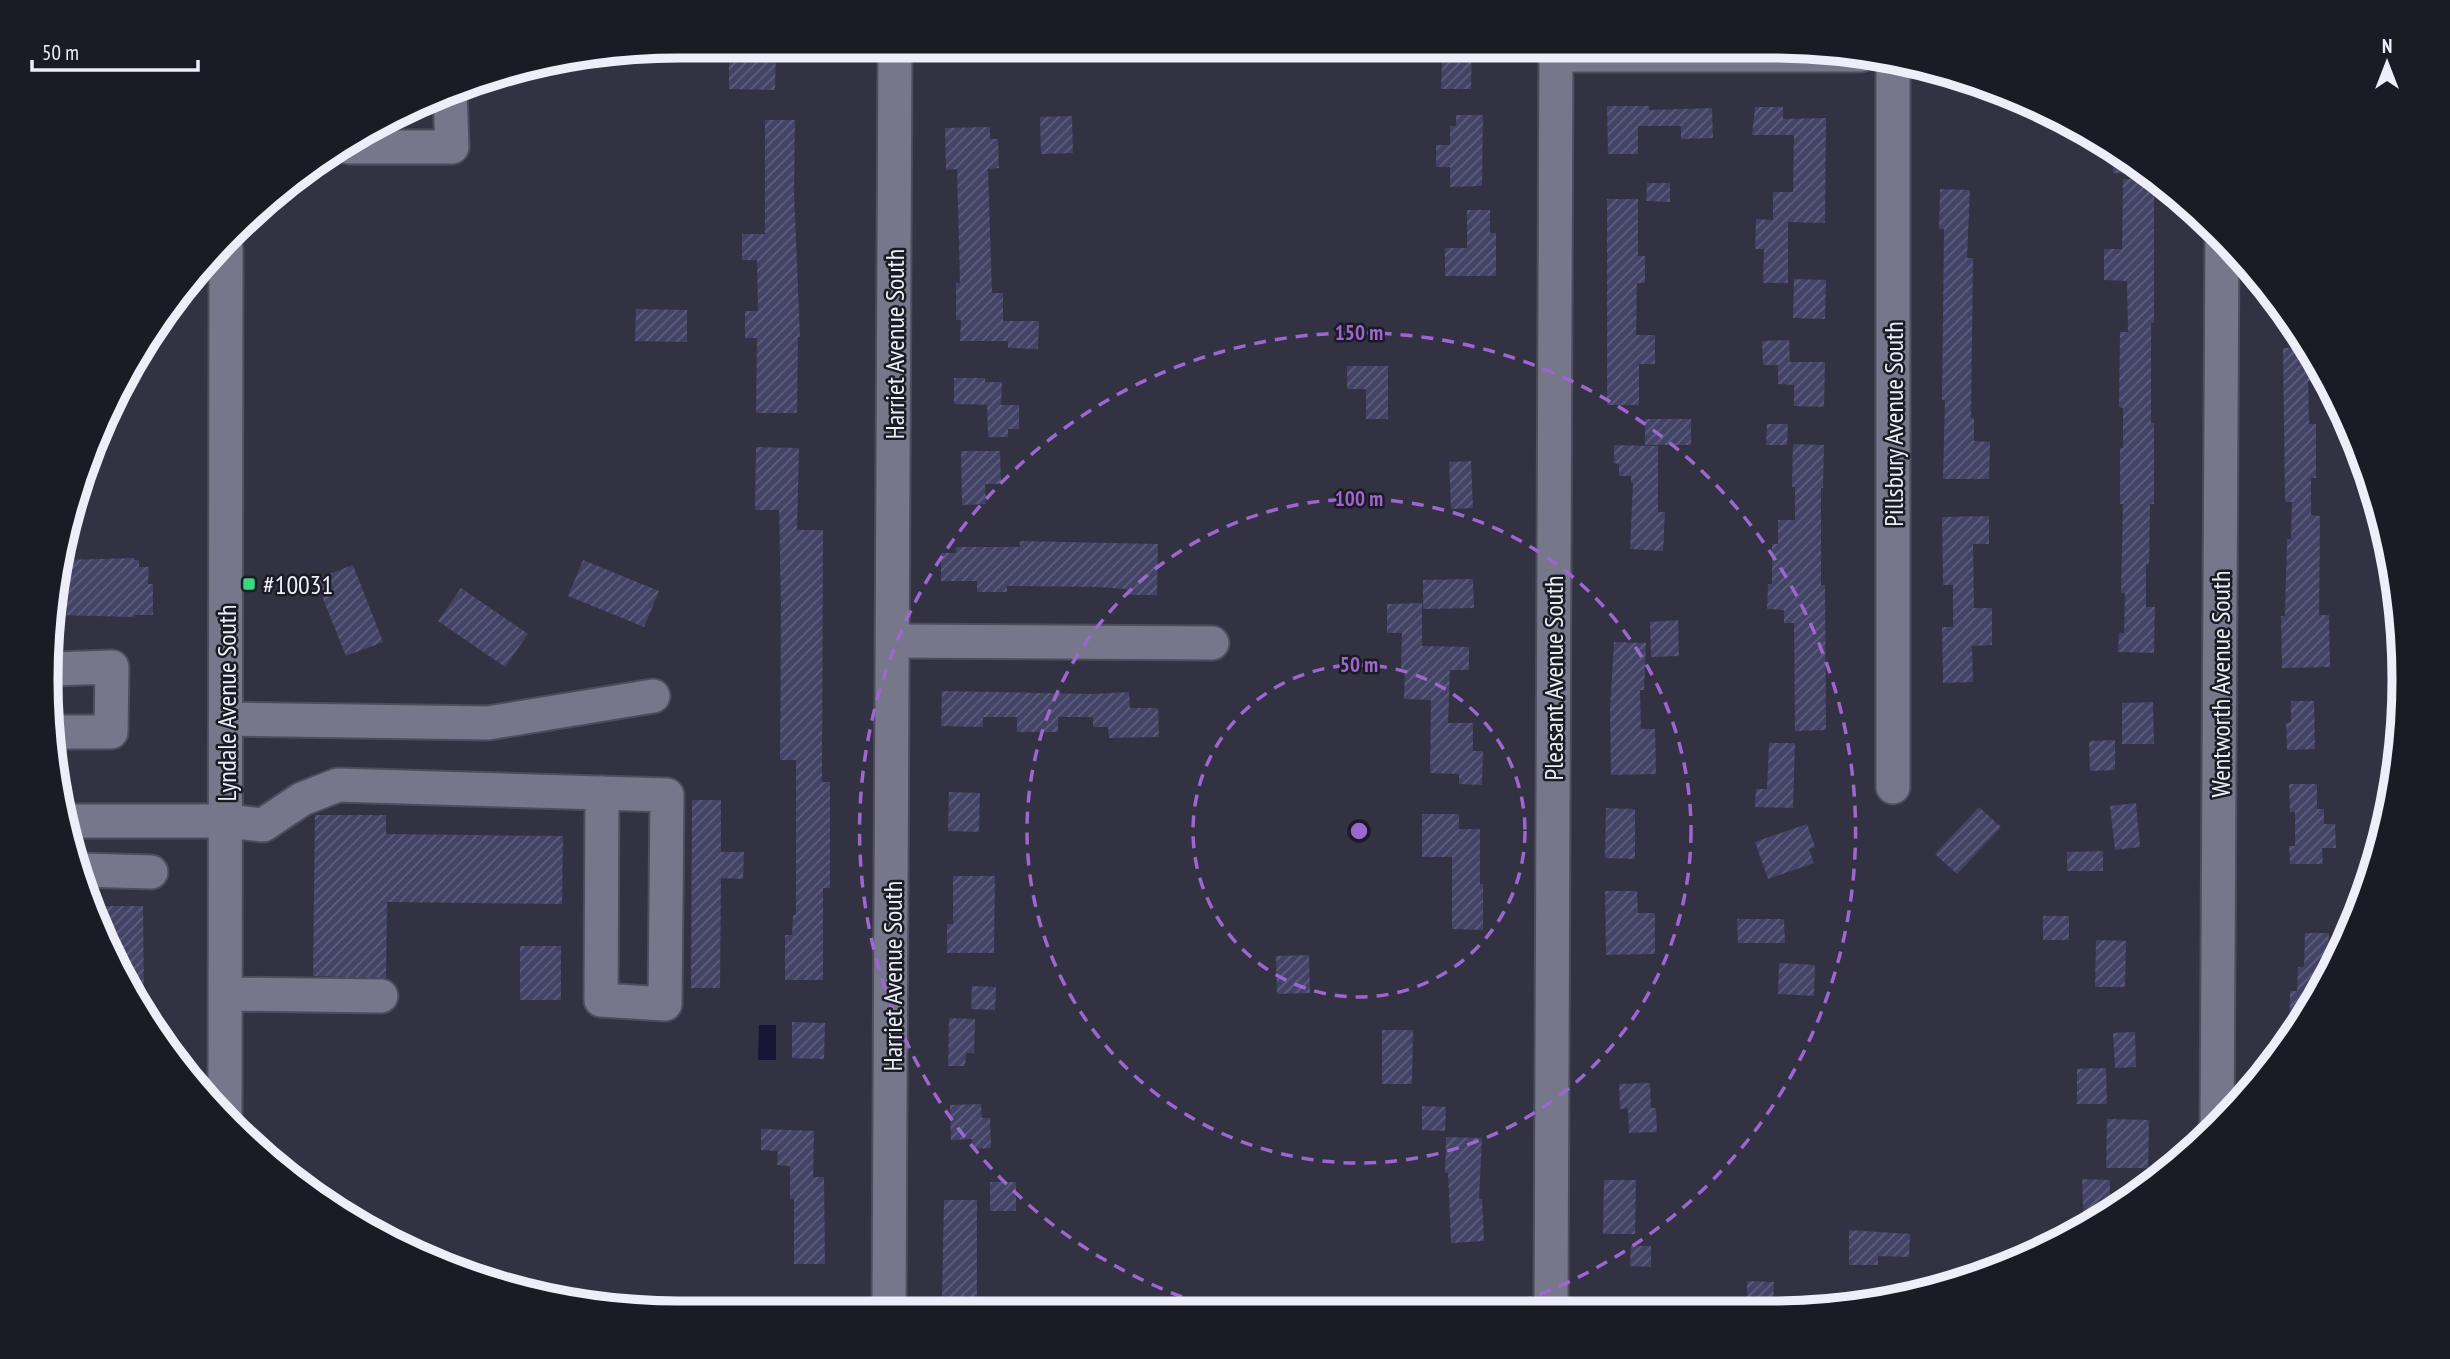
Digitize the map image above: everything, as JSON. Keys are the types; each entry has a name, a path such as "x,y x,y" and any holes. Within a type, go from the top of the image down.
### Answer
{"street":[{"name":"Harriet Avenue South","path":"890,1301 895,58"},
{"name":"Pleasant Avenue South","path":"1551,1301 1556,58"},
{"name":"Pillsbury Avenue South","path":"1893,70 1893,787"},
{"path":"360,147 452,146 450,102"},
{"name":"Wentworth Avenue South","path":"2217,1111 2222,253"},
{"name":"Lyndale Avenue South","path":"225,1103 226,255"},
{"path":"894,642 1212,643"},
{"path":"58,669 112,667 111,732 60,732"},
{"path":"226,719 488,723 653,696"},
{"path":"75,821 226,821 263,825 302,799 338,785 602,793 667,795 665,1004 601,1000 602,793"},
{"path":"88,870 151,872"},
{"path":"226,994 381,996"}],"shaded area":[{"path":"759,1025 776,1025 776,1060 758,1060"}],"building":[{"path":"756,58 776,58 775,90 729,89 729,61 756,62"},
{"path":"1472,58 1471,89 1441,89 1442,60"},
{"path":"1607,106 1649,106 1649,110 1712,108 1713,138 1681,139 1681,126 1638,126 1638,154 1608,154"},
{"path":"1755,107 1783,107 1783,119 1826,118 1825,223 1788,222 1788,283 1763,283 1764,249 1755,249 1756,219 1773,220 1773,192 1793,192 1794,135 1752,135"},
{"path":"1456,115 1483,115 1482,186 1450,187 1450,167 1436,167 1436,145 1450,145 1450,126 1456,126"},
{"path":"1072,116 1073,153 1041,154 1040,117"},
{"path":"765,120 795,120 794,191 800,337 797,413 756,413 757,338 745,338 745,311 758,311 757,260 742,260 742,234 765,234"},
{"path":"990,127 990,139 998,139 999,168 988,169 992,293 1003,293 1003,321 1039,321 1038,349 1008,348 1008,341 960,341 961,320 956,320 956,283 960,283 957,169 946,170 945,128"},
{"path":"2113,161 2131,174 2113,173"},
{"path":"2123,179 2139,179 2154,190 2151,423 2154,423 2154,504 2150,504 2146,607 2155,607 2154,653 2118,652 2119,633 2124,633 2125,593 2121,593 2123,504 2120,504 2120,448 2123,448 2123,408 2119,407 2120,332 2128,332 2127,281 2104,280 2104,249 2122,249"},
{"path":"1647,183 1670,183 1670,202 1646,201"},
{"path":"1940,189 1970,190 1967,258 1973,258 1971,418 1974,418 1974,441 1990,442 1989,479 1943,479 1944,229 1939,229"},
{"path":"1607,199 1638,199 1638,256 1645,256 1645,283 1637,283 1636,335 1655,335 1655,364 1639,364 1639,405 1607,405"},
{"path":"1467,210 1490,210 1490,233 1496,233 1496,276 1445,276 1445,248 1467,248"},
{"path":"1794,279 1826,280 1825,319 1793,318"},
{"path":"636,309 687,310 687,342 635,341"},
{"path":"1789,340 1790,362 1825,362 1824,407 1794,406 1794,385 1778,384 1778,365 1763,365 1762,341"},
{"path":"2295,347 2315,381 2308,381 2309,424 2316,424 2316,478 2311,478 2311,515 2320,516 2319,615 2329,615 2330,667 2282,668 2281,616 2285,616 2287,539 2291,539 2292,502 2285,502 2283,348"},
{"path":"1347,366 1388,366 1388,419 1366,419 1366,389 1347,389"},
{"path":"954,378 985,378 985,382 1002,382 1001,405 1019,405 1019,429 1008,429 1008,437 988,437 987,405 996,405 954,404"},
{"path":"1645,419 1691,419 1691,445 1645,445"},
{"path":"1767,424 1788,424 1787,445 1766,445"},
{"path":"1793,444 1824,445 1821,585 1825,585 1826,730 1795,731 1794,623 1784,623 1784,610 1767,609 1768,584 1772,584 1772,544 1778,544 1778,520 1795,520 1795,487 1792,487"},
{"path":"1614,445 1658,446 1658,512 1665,512 1663,551 1630,549 1633,483 1631,476 1619,476 1619,464 1614,463"},
{"path":"756,447 799,448 797,530 823,530 822,782 830,782 830,888 823,888 823,980 785,980 785,935 792,935 793,915 796,915 796,760 780,760 779,510 755,510"},
{"path":"961,451 1000,451 1001,484 985,484 986,504 962,505"},
{"path":"1471,461 1473,508 1451,509 1449,462"},
{"path":"1989,516 1989,544 1973,544 1974,608 1992,608 1992,645 1972,646 1973,682 1943,683 1942,627 1953,627 1953,585 1943,585 1942,517"},
{"path":"1020,541 1158,544 1157,595 1127,595 1127,589 1097,587 1007,586 1007,592 977,592 977,581 941,581 941,553 956,553 956,547 1020,547"},
{"path":"70,560 139,560 139,567 149,567 148,584 153,584 153,615 61,615"},
{"path":"583,560 659,591 644,627 568,596"},
{"path":"353,565 383,642 346,656 315,579"},
{"path":"1473,579 1474,608 1423,609 1423,580"},
{"path":"461,588 528,634 505,667 438,621"},
{"path":"1422,603 1422,646 1469,647 1469,670 1450,670 1448,723 1473,723 1473,751 1483,751 1482,785 1459,784 1459,774 1430,773 1431,700 1404,699 1402,633 1387,633 1387,604"},
{"path":"1678,620 1679,656 1651,657 1650,622"},
{"path":"1614,642 1646,643 1644,690 1640,690 1641,729 1655,729 1656,774 1611,775 1610,710"},
{"path":"942,691 1092,694 1129,692 1130,708 1158,708 1159,737 1109,738 1108,727 1093,727 1093,717 1058,717 1058,732 1017,732 1017,717 983,717 983,727 941,726"},
{"path":"2291,701 2314,701 2315,749 2287,750 2286,723 2291,722"},
{"path":"2153,702 2154,744 2122,744 2122,703"},
{"path":"2115,740 2115,770 2090,771 2089,741"},
{"path":"1769,743 1795,743 1793,808 1755,807 1756,789 1767,789"},
{"path":"2289,784 2317,784 2317,809 2324,809 2324,824 2335,824 2336,848 2322,848 2323,864 2290,864 2289,846 2295,846 2295,812 2290,812"},
{"path":"949,792 980,793 979,832 948,831"},
{"path":"692,800 721,800 721,852 744,852 743,879 721,878 720,988 691,988"},
{"path":"2136,803 2140,847 2115,850 2110,806"},
{"path":"1979,807 2001,827 1957,874 1935,854"},
{"path":"1606,808 1635,809 1635,859 1605,858"},
{"path":"1422,814 1459,814 1459,829 1480,829 1483,930 1452,929 1452,857 1422,857"},
{"path":"315,815 386,815 386,834 563,836 562,904 387,902 386,978 313,976"},
{"path":"1807,824 1815,847 1809,849 1814,863 1768,879 1755,842"},
{"path":"2103,851 2103,871 2067,871 2067,852"},
{"path":"953,876 995,876 994,953 947,953 947,924 953,924"},
{"path":"1605,891 1637,891 1638,913 1655,913 1655,954 1606,955"},
{"path":"101,906 143,906 144,995"},
{"path":"2043,916 2069,916 2069,940 2043,940"},
{"path":"1737,919 1784,919 1785,943 1738,943"},
{"path":"2305,933 2329,933 2328,953 2289,1021 2290,991 2297,991 2298,967 2304,967"},
{"path":"2096,940 2126,941 2125,987 2095,987"},
{"path":"520,946 561,946 561,1000 520,1000"},
{"path":"1309,955 1310,993 1277,994 1276,956"},
{"path":"1779,963 1815,965 1814,996 1778,994"},
{"path":"972,986 996,987 995,1010 971,1009"},
{"path":"949,1018 975,1019 974,1053 966,1053 965,1066 948,1066"},
{"path":"792,1022 825,1023 824,1059 792,1058"},
{"path":"1382,1030 1413,1030 1412,1084 1382,1084"},
{"path":"2135,1032 2136,1067 2115,1068 2113,1033"},
{"path":"2106,1068 2107,1104 2077,1104 2077,1069"},
{"path":"1650,1083 1651,1108 1656,1108 1657,1132 1629,1133 1628,1108 1620,1109 1619,1084"},
{"path":"981,1104 982,1118 990,1118 991,1148 972,1149 972,1139 951,1140 950,1105"},
{"path":"1422,1106 1446,1107 1445,1131 1422,1130"},
{"path":"2107,1119 2149,1120 2148,1168 2106,1168"},
{"path":"761,1129 814,1131 813,1177 824,1177 825,1264 794,1264 794,1199 790,1199 790,1166 777,1165 778,1151 761,1150"},
{"path":"1446,1137 1482,1138 1479,1199 1482,1199 1484,1241 1451,1243 1448,1173 1445,1173"},
{"path":"2082,1179 2110,1180 2110,1200 2084,1216"},
{"path":"1604,1180 1636,1180 1635,1234 1603,1234"},
{"path":"990,1182 1016,1182 1016,1211 990,1211"},
{"path":"944,1200 977,1200 977,1298 942,1298"},
{"path":"1849,1230 1910,1234 1909,1257 1878,1256 1878,1265 1849,1265"},
{"path":"1631,1246 1651,1246 1651,1267 1630,1266"},
{"path":"1747,1281 1774,1282 1773,1301 1747,1301"}],"place":[{"name":"#10031","path":"249,584"}]}
